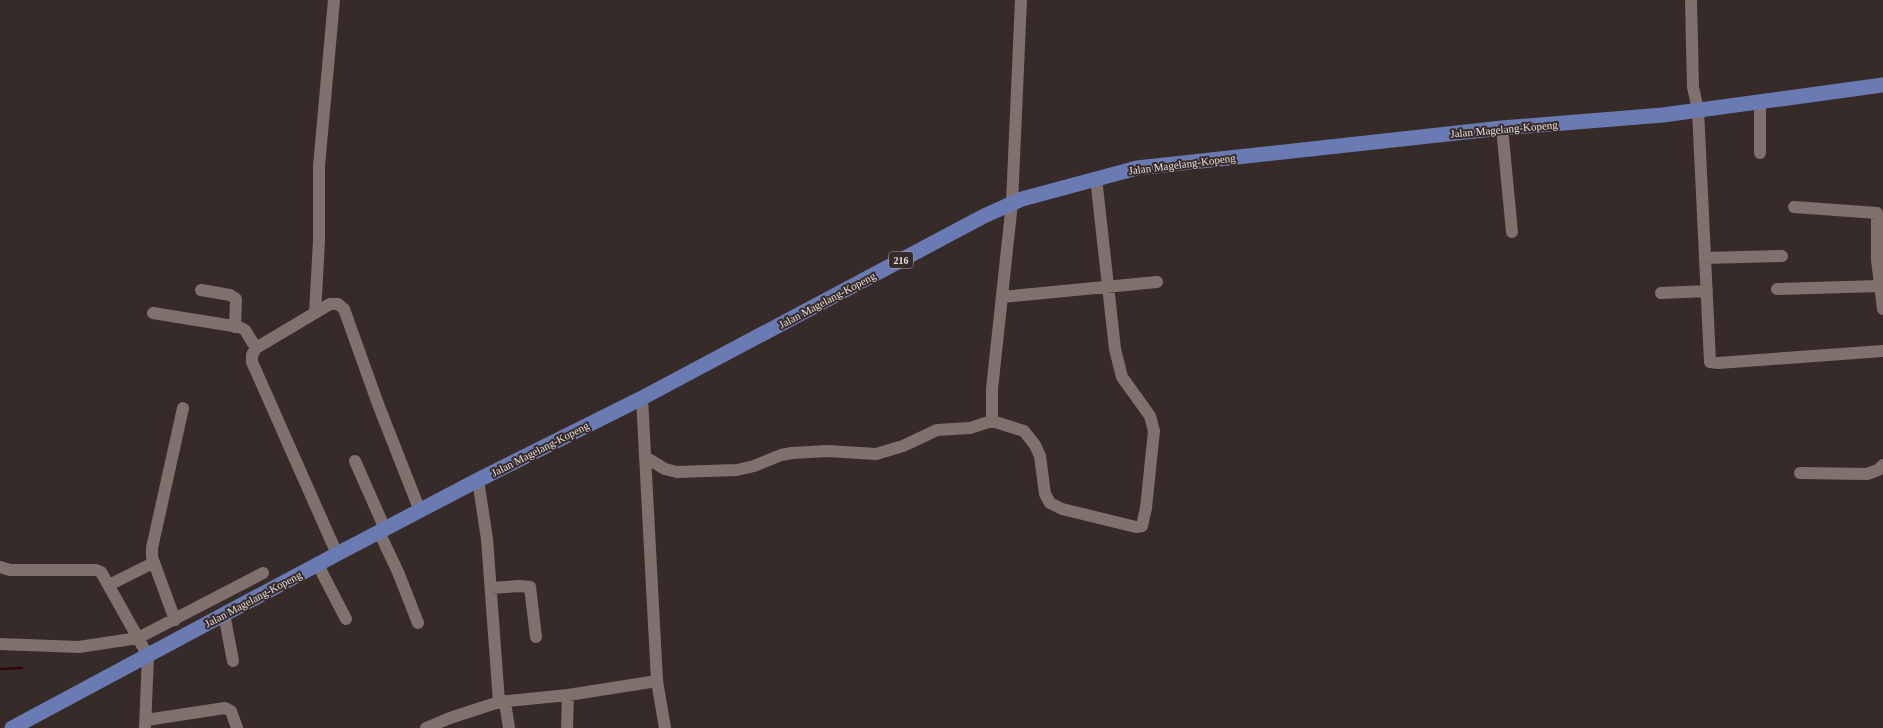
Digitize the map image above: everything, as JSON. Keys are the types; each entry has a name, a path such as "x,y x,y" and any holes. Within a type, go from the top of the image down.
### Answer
{"main road":[{"name":"Jalan Magelang-Kopeng","path":"14,727 478,480 642,398 984,216 1012,204 1096,178 1137,168 1502,128 1663,115 1883,85"}],"street":[{"path":"316,313 319,241 319,166 334,0"},
{"path":"992,421 992,389 1012,204 1021,0"},
{"path":"1691,0 1693,87 1698,110 1711,363 1883,351"},
{"path":"1760,101 1760,153"},
{"path":"1502,128 1512,232"},
{"path":"645,457 665,469 677,472 737,470 754,466 781,455 792,453 827,451 876,454 903,446 938,430 970,428 992,421 1024,431 1036,445 1040,456 1044,494 1050,503 1062,509 1136,527 1142,526 1146,508 1154,431 1150,416 1122,377 1115,349 1096,178"},
{"path":"1794,206 1880,213 1877,260 1883,309"},
{"path":"1705,258 1782,256"},
{"path":"1002,297 1109,288 1157,282"},
{"path":"1777,289 1880,286"},
{"path":"201,290 230,295 236,299 235,327"},
{"path":"1661,293 1707,291"},
{"path":"337,554 252,362 253,352 256,348 335,303 344,309 378,404 420,511"},
{"path":"153,313 235,327 244,330 256,348"},
{"path":"642,398 657,680 665,728"},
{"path":"175,620 153,563 152,548 183,408"},
{"path":"355,461 418,623"},
{"path":"1800,473 1867,474 1878,470 1883,464"},
{"path":"478,480 487,539 502,702 509,728"},
{"path":"109,585 153,563"},
{"path":"318,565 346,619"},
{"path":"0,567 10,570 96,570 101,572 148,656 145,724 225,708 231,711 237,728"},
{"path":"0,644 79,647 138,638 263,573"},
{"path":"491,588 519,586 530,587 536,637"},
{"path":"224,614 233,661"},
{"path":"426,728 450,718 502,702 568,695 657,680"},
{"path":"566,728 568,695"}],"waterway":[{"path":"0,669 22,668"}]}
